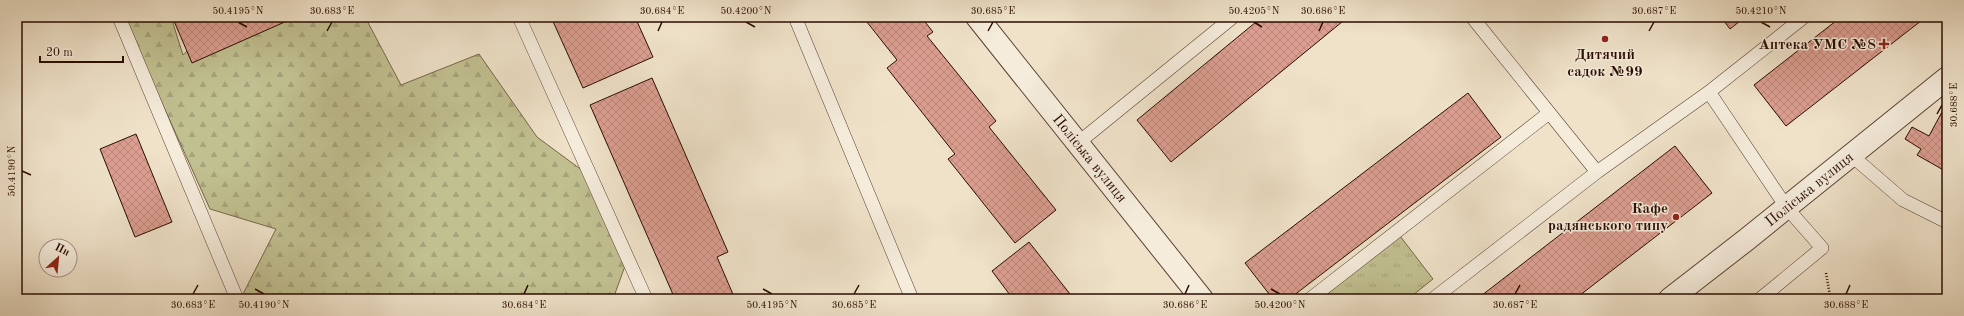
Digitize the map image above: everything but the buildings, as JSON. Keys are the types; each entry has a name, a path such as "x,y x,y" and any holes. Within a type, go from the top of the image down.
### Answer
{"street":[{"name":"Поліська вулиця","path":"977,17 1202,299"},
{"name":"Поліська вулиця","path":"1670,299 1787,208 1947,78"}],"lane":[{"path":"119,17 237,299"},
{"path":"519,17 646,299"},
{"path":"795,17 912,299"},
{"path":"1078,143 1233,17"},
{"path":"1472,17 1597,172"},
{"path":"1433,299 1597,172 1709,92 1804,17"},
{"path":"1709,92 1787,208 1822,248 1760,299"},
{"path":"1310,299 1549,113"},
{"path":"1851,155 1903,200 1947,222"}],"green space":[{"path":"123,17 171,17 183,55 207,32 277,17 365,17 401,85 479,54 537,137 602,185 625,266 613,299 548,299 544,295 521,299 246,299 243,294 276,229 210,209"},
{"path":"1400,236 1433,279 1408,299 1321,299"}],"place":[{"name":"Дитячий садок №99","path":"1605,39"},
{"name":"Аптека УМС №8","path":"1884,44"},
{"name":"Кафе радянського типу","path":"1676,217"}]}
